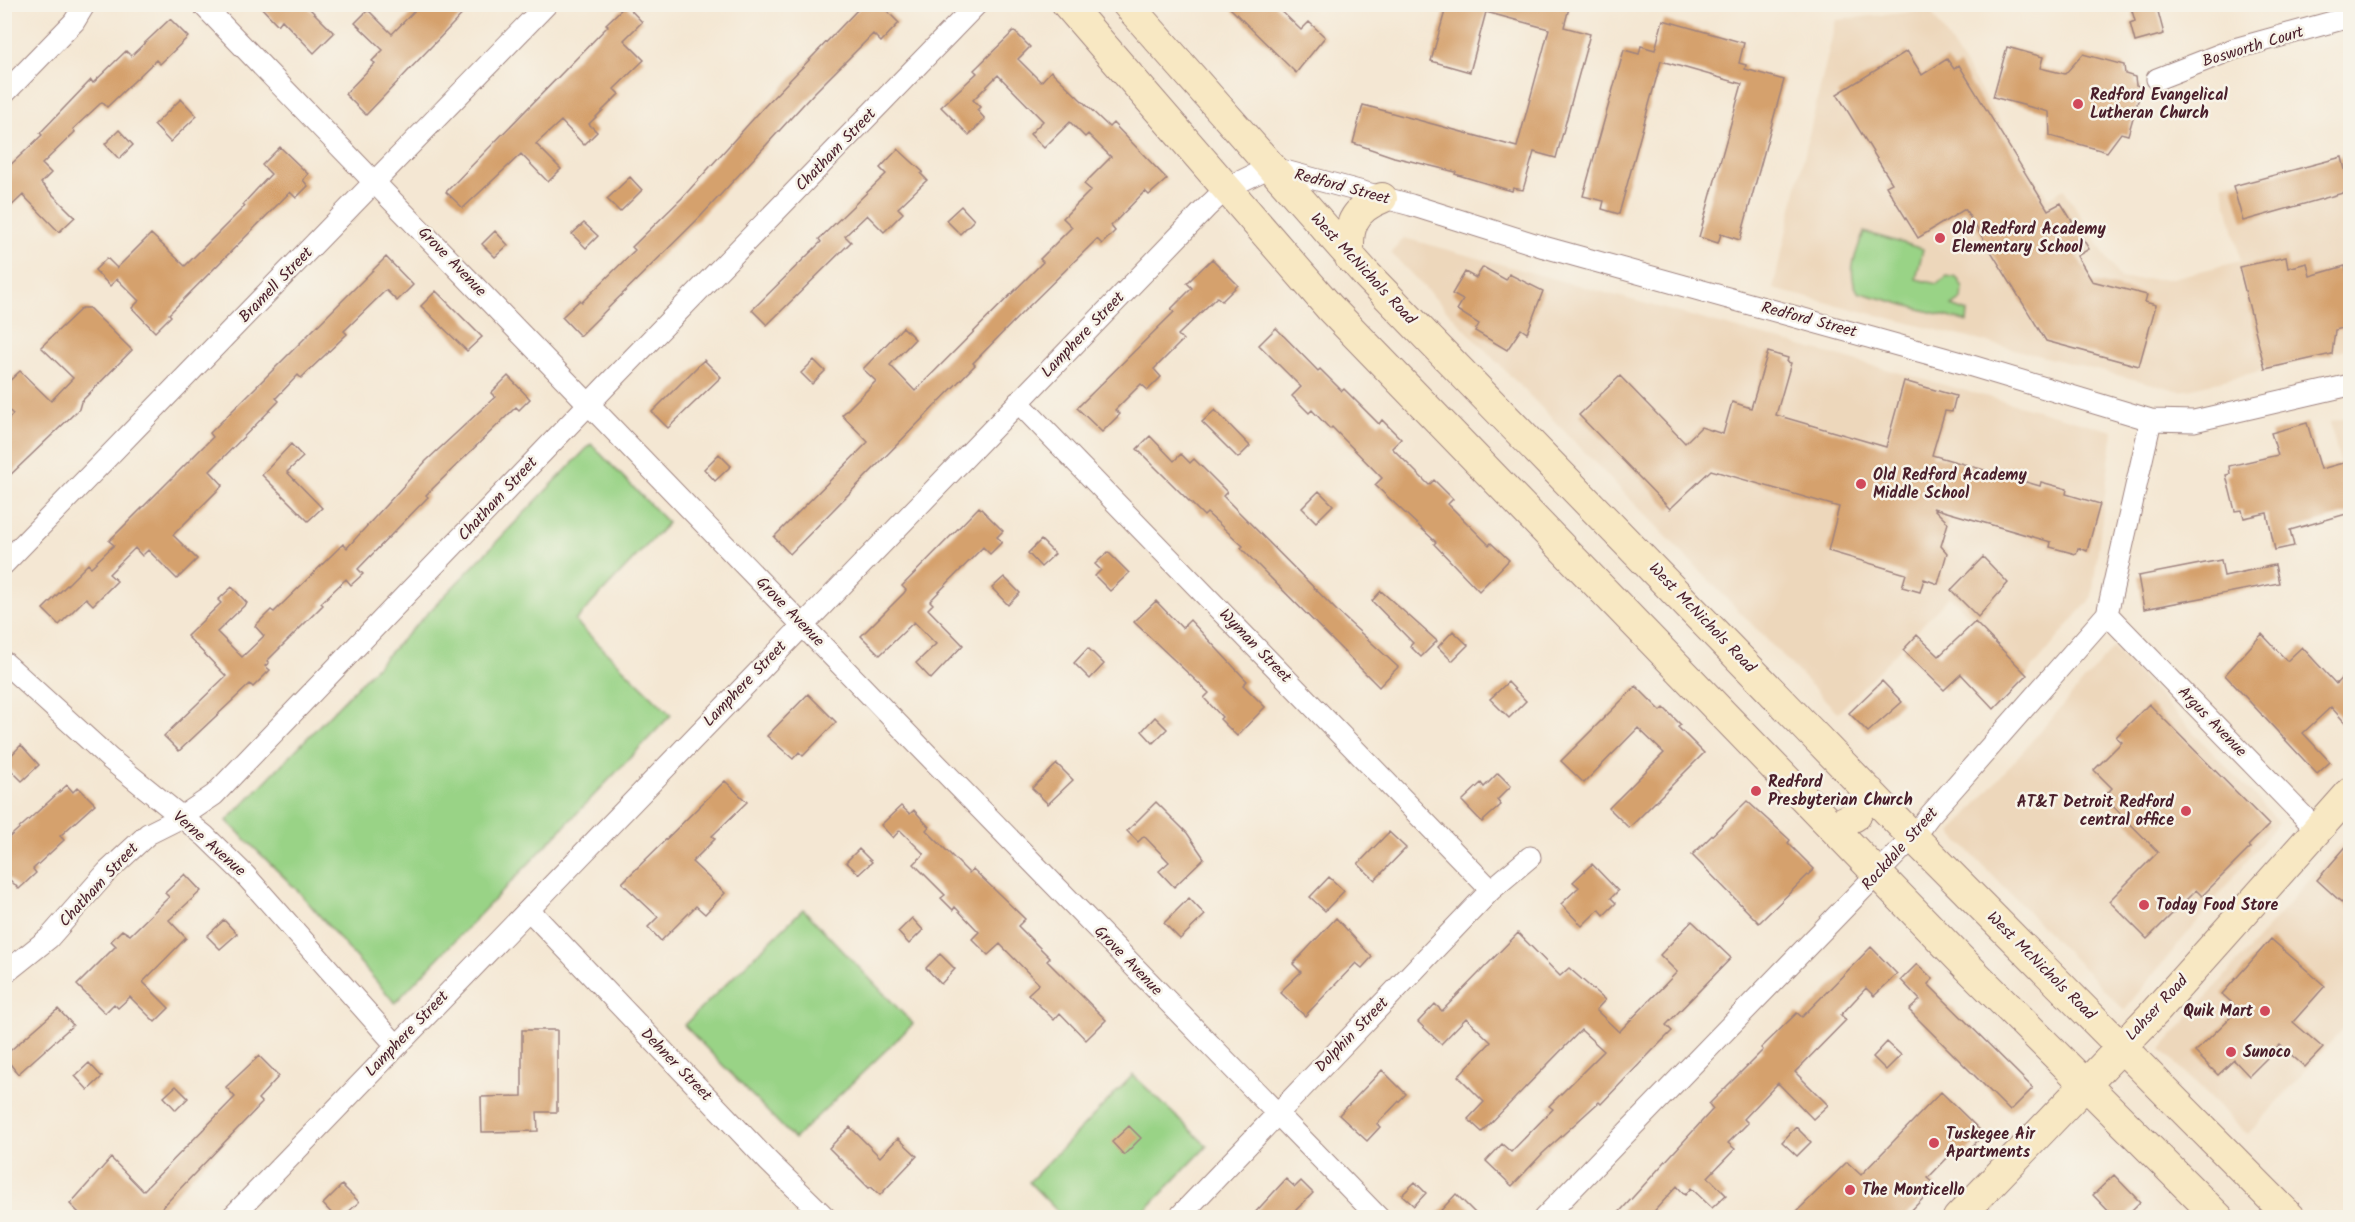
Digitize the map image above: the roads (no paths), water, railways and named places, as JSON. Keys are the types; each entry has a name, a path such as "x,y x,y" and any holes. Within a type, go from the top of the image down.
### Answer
{"main road":[{"path":"1067,4 1330,308 1832,827 2219,1218"},
{"name":"West McNichols Road","path":"1127,4 1358,266 1913,837 2291,1218"},
{"path":"1330,308 1358,266 1350,225 1362,209 1382,198"},
{"path":"1386,366 1421,331"},
{"path":"1832,827 1855,816 1870,792"},
{"name":"Lahser Road","path":"1958,1218 2121,1047 2350,793"}],"street":[{"path":"4,94 74,22 85,4"},
{"name":"Grove Avenue","path":"202,4 801,625 1379,1218"},
{"name":"Bramell Street","path":"4,564 547,4"},
{"name":"Chatham Street","path":"4,974 49,938 107,872 140,841 214,795 589,403 977,4"},
{"name":"Bosworth Court","path":"2157,79 2234,49 2350,17"},
{"name":"Lamphere Street","path":"231,1218 801,625 1227,188 1270,167"},
{"name":"Redford Street","path":"1270,167 1544,247 2064,392 2151,420 2194,421 2350,385"},
{"name":"Wyman Street","path":"1018,402 1491,890"},
{"name":"Rockdale Street","path":"1545,1218 1913,837 2107,614 2151,420"},
{"name":"Argus Avenue","path":"2107,614 2317,830"},
{"name":"Verne Avenue","path":"4,662 110,759 205,836 245,875 396,1045"},
{"name":"Dolphin Street","path":"1178,1218 1491,890 1530,857"},
{"name":"Dehner Street","path":"528,910 769,1162 826,1218"}],"place":[{"name":"Redford Evangelical Lutheran Church","path":"2078,104"},
{"name":"Old Redford Academy Elementary School","path":"1940,238"},
{"name":"Old Redford Academy Middle School","path":"1861,484"},
{"name":"Redford Presbyterian Church","path":"1756,791"},
{"name":"AT&T Detroit Redford central office","path":"2186,811"},
{"name":"Today Food Store","path":"2144,905"},
{"name":"Quik Mart","path":"2265,1011"},
{"name":"Sunoco","path":"2231,1052"},
{"name":"Tuskegee Air Apartments","path":"1934,1143"},
{"name":"The Monticello","path":"1850,1190"}]}
